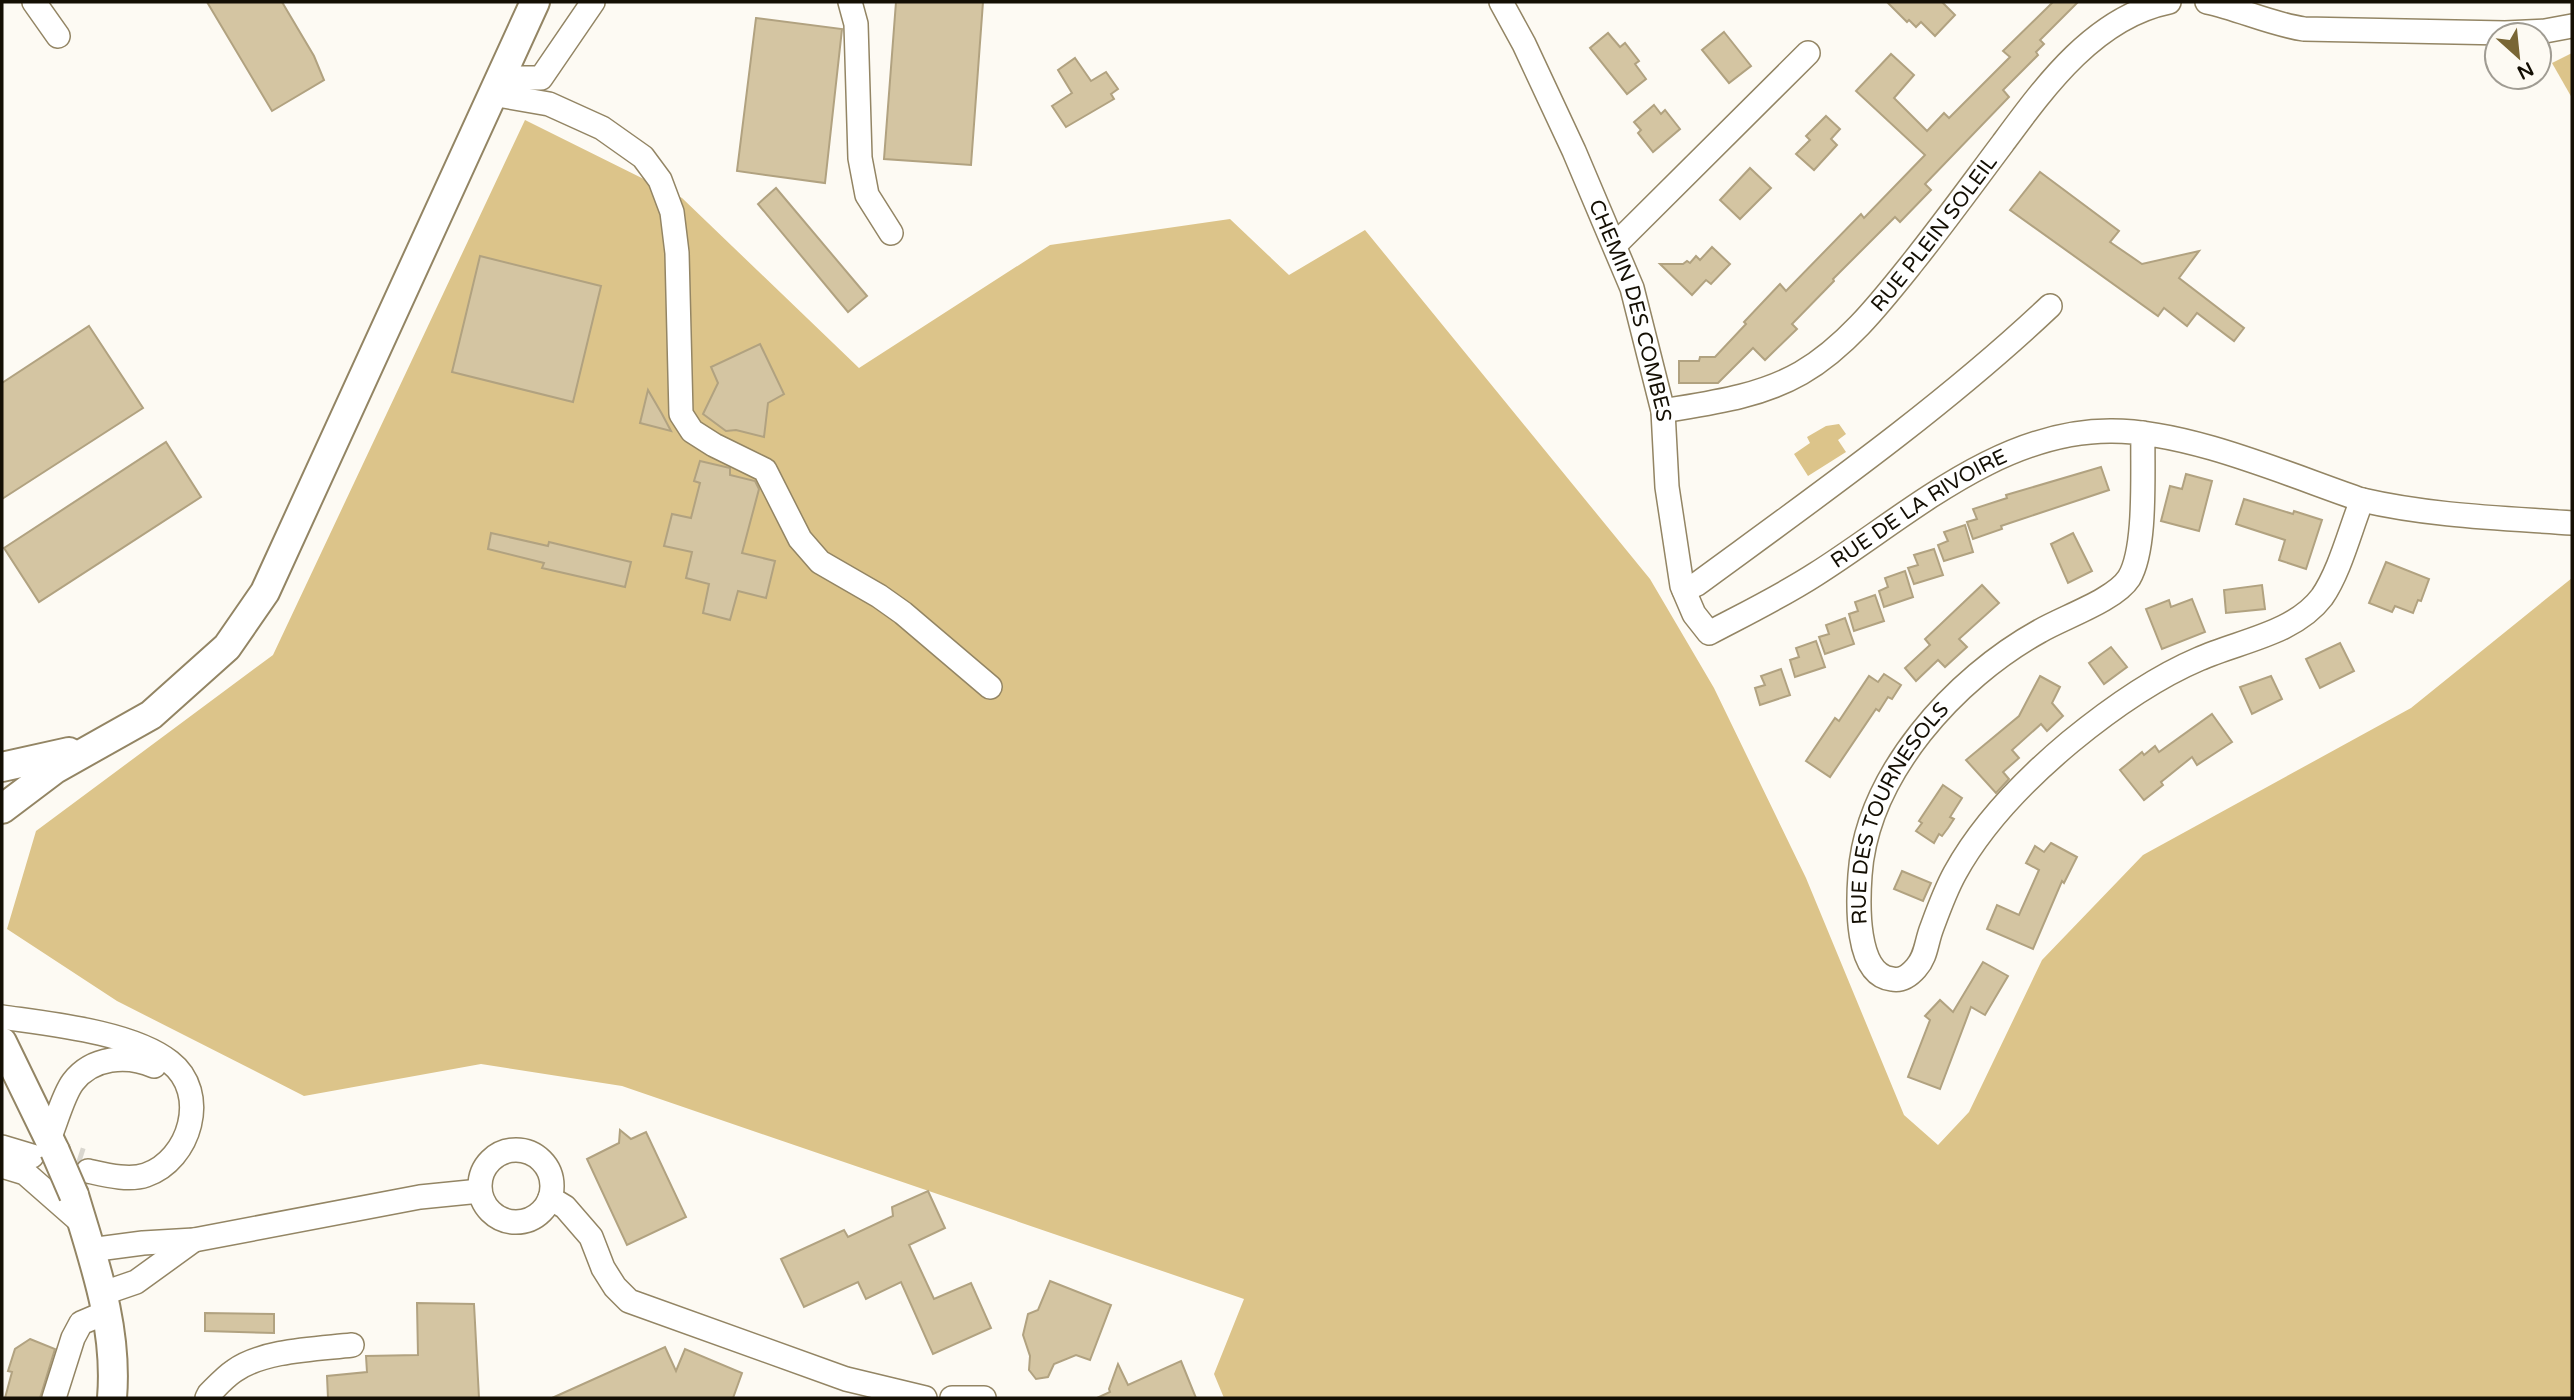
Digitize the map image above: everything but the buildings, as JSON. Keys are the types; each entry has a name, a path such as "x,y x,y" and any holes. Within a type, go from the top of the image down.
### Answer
{"main road":[{"path":"2,809 55,769 151,715 227,647 265,592 535,2"},
{"path":"2,767 96,746"},
{"path":"2,1042 40,1147 74,1195 105,1302 124,1351 132,1398"},
{"path":"105,1302 115,1368 112,1398"}],"street":[{"path":"34,2 58,36"},
{"path":"496,86 541,78 593,2"},
{"path":"850,2 856,24 860,158 867,195 891,233"},
{"name":"CHEMIN DES COMBES","path":"1501,2 1524,44 1632,288 1663,411 1667,487 1684,590 1694,614 1709,633"},
{"name":"RUE PLEIN SOLEIL","path":"1663,411 1764,390 1800,373 1833,351 1882,301 2037,96 2059,71 2119,21 2148,6 2168,2"},
{"path":"2207,2 2230,7 2277,25 2304,29 2505,33 2545,31 2572,26"},
{"path":"1615,245 1808,53"},
{"path":"496,86 549,104 603,128 643,157 660,180 672,212 677,253 681,414 692,430 714,445 765,470 800,539 820,562 903,613 990,687"},
{"path":"1684,590 1697,584 1809,502 2000,353 2050,306"},
{"name":"RUE DE LA RIVOIRE","path":"1709,633 1814,576 1957,481 1996,459 2070,435 2111,431 2143,433"},
{"path":"2143,433 2214,450 2362,500 2401,509 2572,523"},
{"name":"RUE DES TOURNESOLS","path":"2143,433 2140,539 2129,578 2115,594 2036,632 1992,662 1924,729 1899,763 1881,795 1868,832 1860,871 1858,915 1865,951 1873,969 1886,979 1899,980 1912,973 1923,960 1937,913 1955,873 1974,843 1999,811 2069,743 2137,692 2167,675 2198,659 2285,626 2307,612 2331,581 2362,500"},
{"path":"2,1017 100,1034 152,1050 173,1064 186,1083 192,1104 186,1140 167,1163 145,1176 114,1177 85,1166 141,1165 157,1157 177,1131 180,1110 174,1089 154,1066 139,1059 114,1059 90,1067 72,1083 40,1147"},
{"path":"2,1136 40,1147"},
{"path":"2,1147 40,1147"},
{"path":"519,1149 532,1153 543,1161 550,1172 550,1198 543,1210 532,1218 519,1222 505,1221 493,1214 484,1204 480,1178 485,1166 494,1156 506,1150 519,1149"},
{"path":"2,1166 25,1173 82,1223"},
{"path":"90,1250 194,1240 420,1197 480,1191"},
{"path":"550,1198 565,1207 591,1237 614,1287 629,1301 846,1378 925,1398"},
{"path":"54,1398 73,1338 81,1323 105,1302 194,1240"},
{"path":"207,1398 234,1370 253,1362 284,1353 352,1345"},
{"path":"953,1398 985,1398"}],"shaded area":[{"path":"2572,53 2572,98 2553,65"},
{"path":"525,120 682,198 859,368 1050,245 1230,219 1289,275 1365,230 1650,579 1714,688 1806,878 1904,1115 1938,1145 1969,1112 2042,960 2143,855 2411,708 2572,578 2572,1398 1224,1398 1214,1374 1244,1299 622,1086 481,1064 304,1096 117,1001 7,929 36,831 273,655"},
{"path":"1839,424 1846,434 1838,440 1846,452 1808,476 1794,454 1810,443 1807,437 1826,426"}],"tunnel":[{"path":"45,1148 82,1160"}]}
